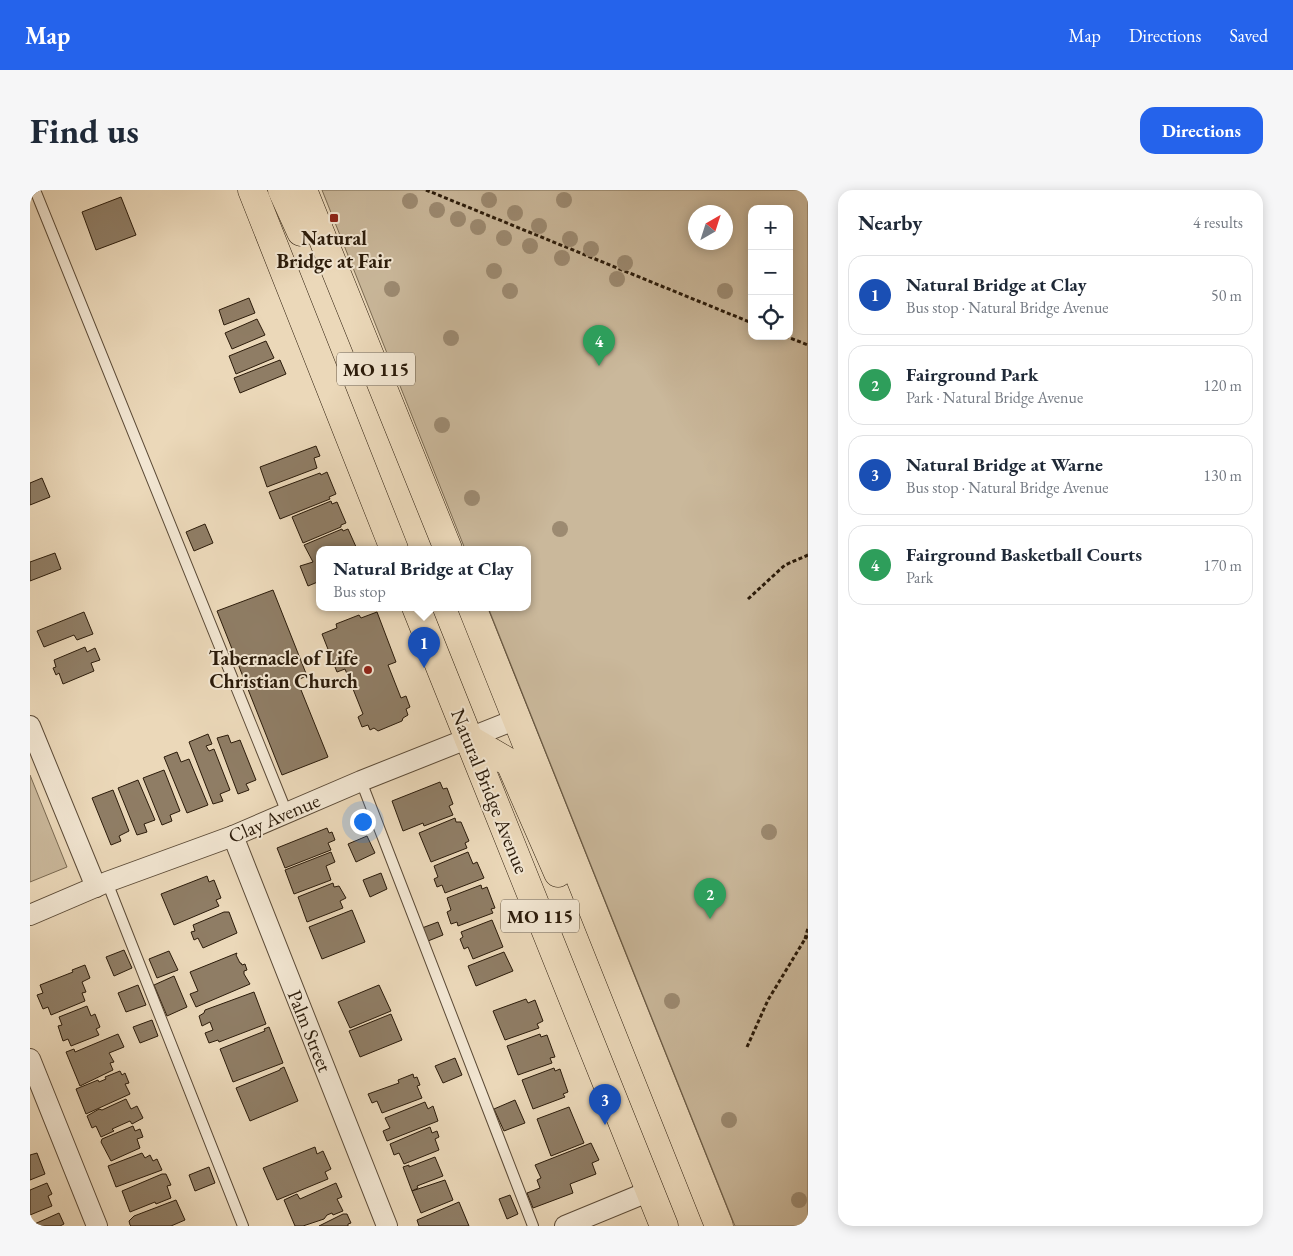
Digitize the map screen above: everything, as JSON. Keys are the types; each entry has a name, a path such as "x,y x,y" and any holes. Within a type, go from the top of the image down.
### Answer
{"main road":[{"name":"MO 115","path":"252,190 393,546"},
{"path":"282,190 314,262 359,327"},
{"name":"MO 115","path":"303,190 447,546"},
{"name":"Natural Bridge Avenue","path":"418,611 664,1226"},
{"name":"MO 115","path":"474,611 719,1226"},
{"path":"469,739 510,763 561,879 606,945"}],"street":[{"name":"Clay Avenue","path":"30,915 102,885 232,836 361,781 517,720"},
{"path":"30,726 102,885"},
{"name":"Palm Street","path":"232,836 387,1226"},
{"path":"30,1058 97,1226"},
{"path":"565,1226 650,1190"}],"lane":[{"path":"35,190 286,813"},
{"path":"361,781 533,1226"},
{"path":"102,885 243,1226"}],"path":[{"path":"426,190 748,320"},
{"path":"793,339 808,345"},
{"path":"748,599 785,565 808,556"},
{"path":"747,1047 768,1000 806,938 808,928"}],"shaded area":[{"path":"322,190 808,190 808,1226 735,1226 490,611 531,611 531,546 464,546"},
{"path":"30,775 67,867 30,882"}],"building":[{"path":"121,197 136,235 96,250 82,212"},
{"path":"249,298 255,313 224,325 219,310"},
{"path":"257,319 265,335 232,349 225,333"},
{"path":"266,341 274,358 236,374 229,356"},
{"path":"280,360 286,374 240,393 234,378"},
{"path":"316,446 320,456 314,458 317,468 267,487 260,467"},
{"path":"327,472 336,494 329,497 330,499 280,519 269,492"},
{"path":"42,478 50,497 30,505 30,483"},
{"path":"331,501 332,504 337,502 346,523 341,525 341,527 303,543 292,517"},
{"path":"205,524 213,543 194,551 186,532"},
{"path":"342,529 343,531 348,529 356,546 316,546 316,583 308,586 300,566 313,562 304,545"},
{"path":"55,553 61,569 30,581 30,562"},
{"path":"273,590 307,676 297,680 328,757 282,775 217,611"},
{"path":"84,612 93,634 77,640 74,635 44,647 37,631"},
{"name":"Tabernacle of Life Christian Church","path":"377,612 396,662 388,665 401,698 406,696 410,707 406,709 408,715 402,721 378,731 374,728 370,730 368,725 362,727 358,717 363,714 345,669 337,672 322,634 337,628 336,624 359,615 361,618"},
{"path":"85,647 87,652 95,648 100,660 91,663 94,671 63,684 59,673 56,675 53,668 56,667 54,660"},
{"path":"208,734 212,744 206,746 209,751 214,749 230,790 220,794 223,801 213,804 189,742"},
{"path":"228,735 231,743 240,740 256,780 246,784 249,790 238,794 217,738"},
{"path":"177,752 181,762 189,759 208,805 187,813 164,757"},
{"path":"164,770 180,811 170,815 172,821 162,825 143,778"},
{"path":"138,780 155,820 144,824 147,832 137,835 118,788"},
{"path":"440,782 443,789 447,788 453,804 449,806 453,815 424,826 423,823 403,831 392,801"},
{"path":"113,790 129,831 119,836 121,841 111,845 92,798"},
{"path":"455,818 456,822 461,822 469,841 465,843 467,848 431,862 419,833"},
{"path":"327,828 329,833 332,832 335,840 328,843 331,850 285,868 277,848"},
{"path":"367,836 375,853 356,862 348,844"},
{"path":"331,852 335,862 326,866 331,880 294,894 285,870"},
{"path":"468,852 473,864 477,862 484,878 445,893 442,885 437,887 434,879 438,877 434,866"},
{"path":"381,873 387,889 370,897 363,880"},
{"path":"207,876 209,882 214,880 221,898 216,900 219,906 174,925 161,894"},
{"path":"333,883 334,887 339,886 346,898 340,901 343,908 307,922 298,897"},
{"path":"481,885 482,889 487,887 495,908 491,909 493,913 458,926 457,922 451,924 447,912 451,910 447,898"},
{"path":"352,910 365,942 322,959 309,927"},
{"path":"224,912 229,912 237,933 203,948 198,938 194,940 191,932 195,931 193,925"},
{"path":"492,920 503,947 473,959 468,947 464,949 460,939 463,937 461,932"},
{"path":"438,922 443,935 428,941 422,928"},
{"path":"124,950 132,968 114,976 106,957"},
{"path":"169,951 178,970 157,978 149,959"},
{"path":"504,952 513,971 476,986 468,966"},
{"path":"237,953 236,955 240,963 242,965 245,964 247,970 244,971 244,974 250,984 196,1007 190,994 198,991 190,972"},
{"path":"85,965 90,978 82,982 86,992 82,993 85,1001 51,1015 48,1007 43,1009 37,995 43,993 40,985 73,972 72,970"},
{"path":"174,976 187,1007 167,1016 154,985"},
{"path":"138,985 146,1005 126,1012 118,993"},
{"path":"379,985 391,1011 350,1028 338,1002"},
{"path":"254,992 266,1024 219,1042 218,1040 209,1043 205,1033 213,1030 210,1022 202,1026 199,1016 205,1010"},
{"path":"526,999 528,1003 535,1000 543,1021 537,1024 539,1028 505,1040 493,1011"},
{"path":"87,1006 91,1016 95,1014 100,1027 96,1029 99,1035 71,1046 68,1039 63,1041 58,1026 62,1025 59,1017"},
{"path":"391,1014 402,1040 360,1057 349,1031"},
{"path":"152,1020 158,1036 140,1043 133,1027"},
{"path":"269,1027 283,1063 233,1082 220,1049 265,1031 264,1029"},
{"path":"118,1034 124,1047 109,1053 114,1062 110,1063 113,1070 80,1086 66,1052 74,1049 75,1052"},
{"path":"540,1034 541,1037 547,1035 555,1057 550,1058 552,1063 518,1075 507,1046"},
{"path":"455,1058 462,1075 443,1083 435,1066"},
{"path":"284,1067 298,1101 250,1121 236,1088"},
{"path":"554,1068 555,1071 560,1069 568,1092 563,1094 565,1097 533,1109 522,1080"},
{"path":"120,1071 122,1075 125,1073 129,1083 125,1084 130,1094 86,1114 76,1089 98,1080 99,1082 106,1079 105,1077"},
{"path":"413,1074 414,1078 417,1077 420,1085 417,1086 422,1098 382,1113 377,1101 372,1103 368,1094 399,1083 398,1080"},
{"path":"126,1099 131,1109 137,1106 143,1118 132,1124 130,1121 112,1129 114,1131 101,1137 96,1126 92,1128 87,1116 99,1109 102,1110"},
{"path":"515,1100 525,1123 504,1131 494,1109"},
{"path":"425,1102 428,1109 433,1106 438,1121 387,1141 383,1131 390,1128 385,1118"},
{"path":"569,1107 584,1143 551,1156 537,1119"},
{"path":"133,1126 135,1131 140,1129 143,1137 137,1139 140,1148 111,1161 101,1142 102,1139"},
{"path":"430,1127 432,1133 437,1131 439,1137 435,1139 439,1150 404,1164 399,1153 394,1155 390,1144"},
{"path":"591,1143 599,1160 592,1163 596,1174 570,1184 573,1193 533,1208 527,1193 540,1188 537,1180 541,1178 535,1165"},
{"path":"315,1147 317,1154 323,1151 331,1169 325,1172 328,1179 277,1200 263,1168"},
{"path":"37,1153 45,1174 30,1180 30,1155"},
{"path":"142,1153 145,1158 150,1155 153,1161 157,1159 162,1170 116,1187 108,1166"},
{"path":"435,1157 443,1176 417,1186 418,1188 412,1191 403,1167 409,1165 409,1167"},
{"path":"209,1167 215,1183 195,1191 189,1175"},
{"path":"166,1174 171,1185 167,1186 171,1198 130,1212 122,1191"},
{"path":"445,1180 453,1200 421,1213 412,1191"},
{"path":"47,1183 52,1194 48,1196 52,1206 30,1215 30,1190"},
{"path":"336,1183 342,1197 337,1199 343,1211 333,1215 332,1213 324,1219 303,1226 295,1226 284,1200 297,1194 300,1199"},
{"path":"510,1195 518,1214 507,1219 499,1199"},
{"path":"176,1200 185,1220 171,1226 130,1225 129,1221 134,1216"},
{"path":"459,1202 469,1226 419,1226 417,1220"},
{"path":"59,1213 64,1224 60,1226 30,1226"},
{"path":"343,1214 347,1214 351,1223 348,1226 319,1226"}],"place":[{"name":"Natural Bridge at Fair","path":"334,218"},
{"name":"Fairground Basketball Courts","path":"599,366"},
{"name":"Natural Bridge at Clay","path":"424,668"},
{"name":"Tabernacle of Life Christian Church","path":"368,670"},
{"name":"Fairground Park","path":"710,919"},
{"name":"Natural Bridge at Warne","path":"605,1125"}]}
